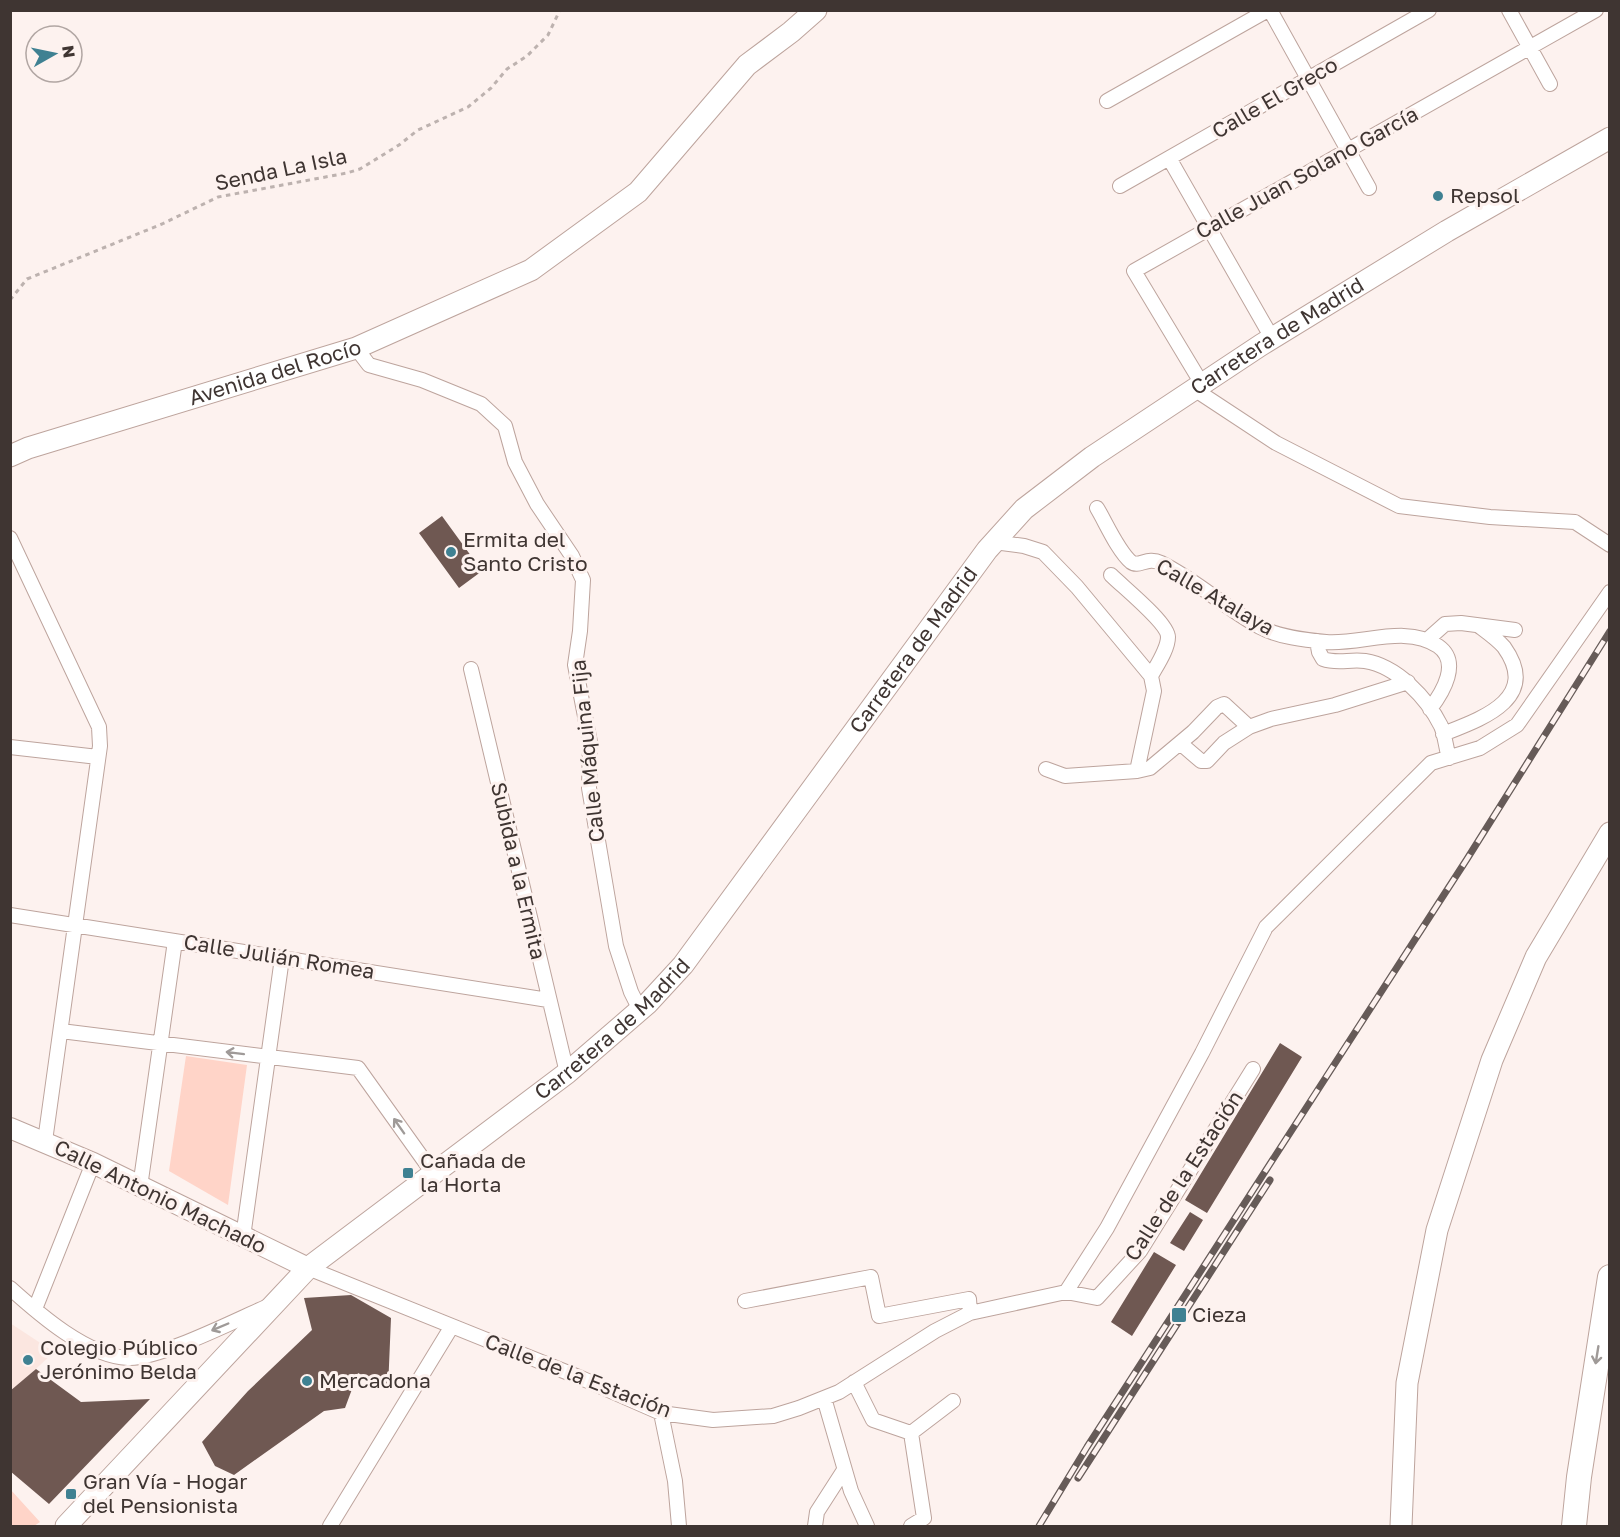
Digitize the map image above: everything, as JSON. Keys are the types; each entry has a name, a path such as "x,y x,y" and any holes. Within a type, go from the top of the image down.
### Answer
{"highway":[{"path":"1574,1527 1579,1477 1610,1277"}],"main road":[{"name":"Avenida del Rocío","path":"10,456 28,448 357,348 531,270 638,192 747,65 816,10"},
{"name":"Carretera de Madrid","path":"66,1527 308,1268 567,1073 640,1010 683,965 994,542 1024,509 1092,457 1272,338 1447,231 1610,138"},
{"path":"1401,1527 1407,1383 1437,1230 1492,1060 1536,957 1610,833"},
{"name":"Calle Antonio Machado","path":"10,1128 93,1163 308,1268"}],"street":[{"path":"1107,101 1269,10 1369,188"},
{"name":"Calle El Greco","path":"1120,186 1429,10"},
{"path":"1509,10 1550,84"},
{"name":"Calle Juan Solano García","path":"1198,386 1134,271 1596,10"},
{"path":"1169,158 1272,338"},
{"name":"Calle Máquina Fija","path":"357,348 369,364 422,380 481,404 505,426 515,462 537,504 576,564 583,580 575,665 590,742 589,788 616,946 631,993 640,1010"},
{"path":"1198,386 1276,443 1399,506 1490,517 1575,522 1610,545"},
{"name":"Calle Atalaya","path":"1097,508 1124,554 1133,563 1138,564 1149,559 1157,561 1187,576 1261,627 1286,636 1323,642"},
{"path":"10,538 15,558 99,727 98,757 45,1141"},
{"path":"994,542 1024,546 1042,552 1077,587 1151,676 1154,691 1137,771"},
{"path":"1111,575 1166,629 1168,638 1151,676"},
{"path":"1066,1292 1107,1228 1202,1053 1266,927 1431,764 1480,748 1517,725 1610,592"},
{"path":"1427,640 1445,624 1515,630"},
{"path":"1443,735 1483,718 1507,701 1515,687 1516,670 1503,646 1479,626"},
{"path":"1430,709 1444,690 1450,666 1446,654 1439,646 1427,640 1402,636 1323,642 1319,652 1323,659 1332,662 1365,661 1382,667 1408,682 1442,728 1449,758"},
{"name":"Subida a la Ermita","path":"471,669 567,1073"},
{"path":"1180,743 1201,761 1207,761 1224,743 1249,727 1271,719 1335,705 1408,682"},
{"path":"1046,769 1065,776 1150,768 1217,707 1224,704 1249,727"},
{"path":"10,747 98,757"},
{"name":"Calle Julián Romea","path":"10,915 548,1000"},
{"path":"140,1187 174,941"},
{"path":"243,1237 282,958"},
{"path":"61,1031 358,1068 433,1173"},
{"name":"Calle de la Estación","path":"308,1268 581,1378 661,1413 713,1420 773,1416 839,1392 935,1331 970,1313 1066,1292 1097,1298 1140,1251 1253,1069"},
{"path":"35,1309 93,1163"},
{"path":"745,1301 871,1277 879,1316 969,1299 970,1313"},
{"path":"10,1288 87,1347 105,1354 130,1358 156,1353 274,1304"},
{"path":"330,1527 452,1326"},
{"path":"854,1382 873,1420 911,1433"},
{"path":"824,1398 844,1470 867,1527"},
{"path":"911,1433 953,1401"},
{"path":"661,1413 675,1481 679,1527"},
{"path":"911,1433 924,1518 911,1527"},
{"path":"815,1527 817,1512 844,1470"}],"path":[{"name":"Senda La Isla","path":"10,300 27,279 162,224 218,197 347,174 360,169 399,145 418,130 468,107 491,88 507,69 527,56 548,35 560,10"}],"shaded area":[{"path":"186,1056 247,1065 228,1205 169,1171"},
{"name":"Colegio Público Jerónimo Belda","path":"10,1323 54,1352 11,1392 10,1392"},
{"path":"10,1489 40,1522 34,1526 11,1526"}],"building":[{"name":"Ermita del Santo Cristo","path":"442,516 482,571 459,588 419,533"},
{"path":"1280,1043 1302,1057 1207,1213 1185,1200"},
{"path":"1190,1212 1203,1220 1184,1251 1170,1243"},
{"path":"1154,1252 1176,1265 1132,1336 1111,1322"},
{"name":"Mercadona","path":"351,1295 391,1318 388,1389 358,1373 345,1408 324,1411 234,1475 215,1466 202,1442 248,1391 312,1330 304,1298"},
{"path":"36,1369 81,1402 150,1399 49,1504 10,1471 10,1391"}],"railway":[{"path":"1039,1526 1087,1447 1467,859 1610,631"},
{"path":"1078,1478 1270,1180"}],"place":[{"name":"Repsol","path":"1438,196"},
{"name":"Ermita del Santo Cristo","path":"451,552"},
{"name":"Cañada de la Horta","path":"408,1173"},
{"name":"Cieza","path":"1179,1315"},
{"name":"Colegio Público Jerónimo Belda","path":"28,1360"},
{"name":"Mercadona","path":"307,1381"},
{"name":"Gran Vía - Hogar del Pensionista","path":"71,1494"}]}
